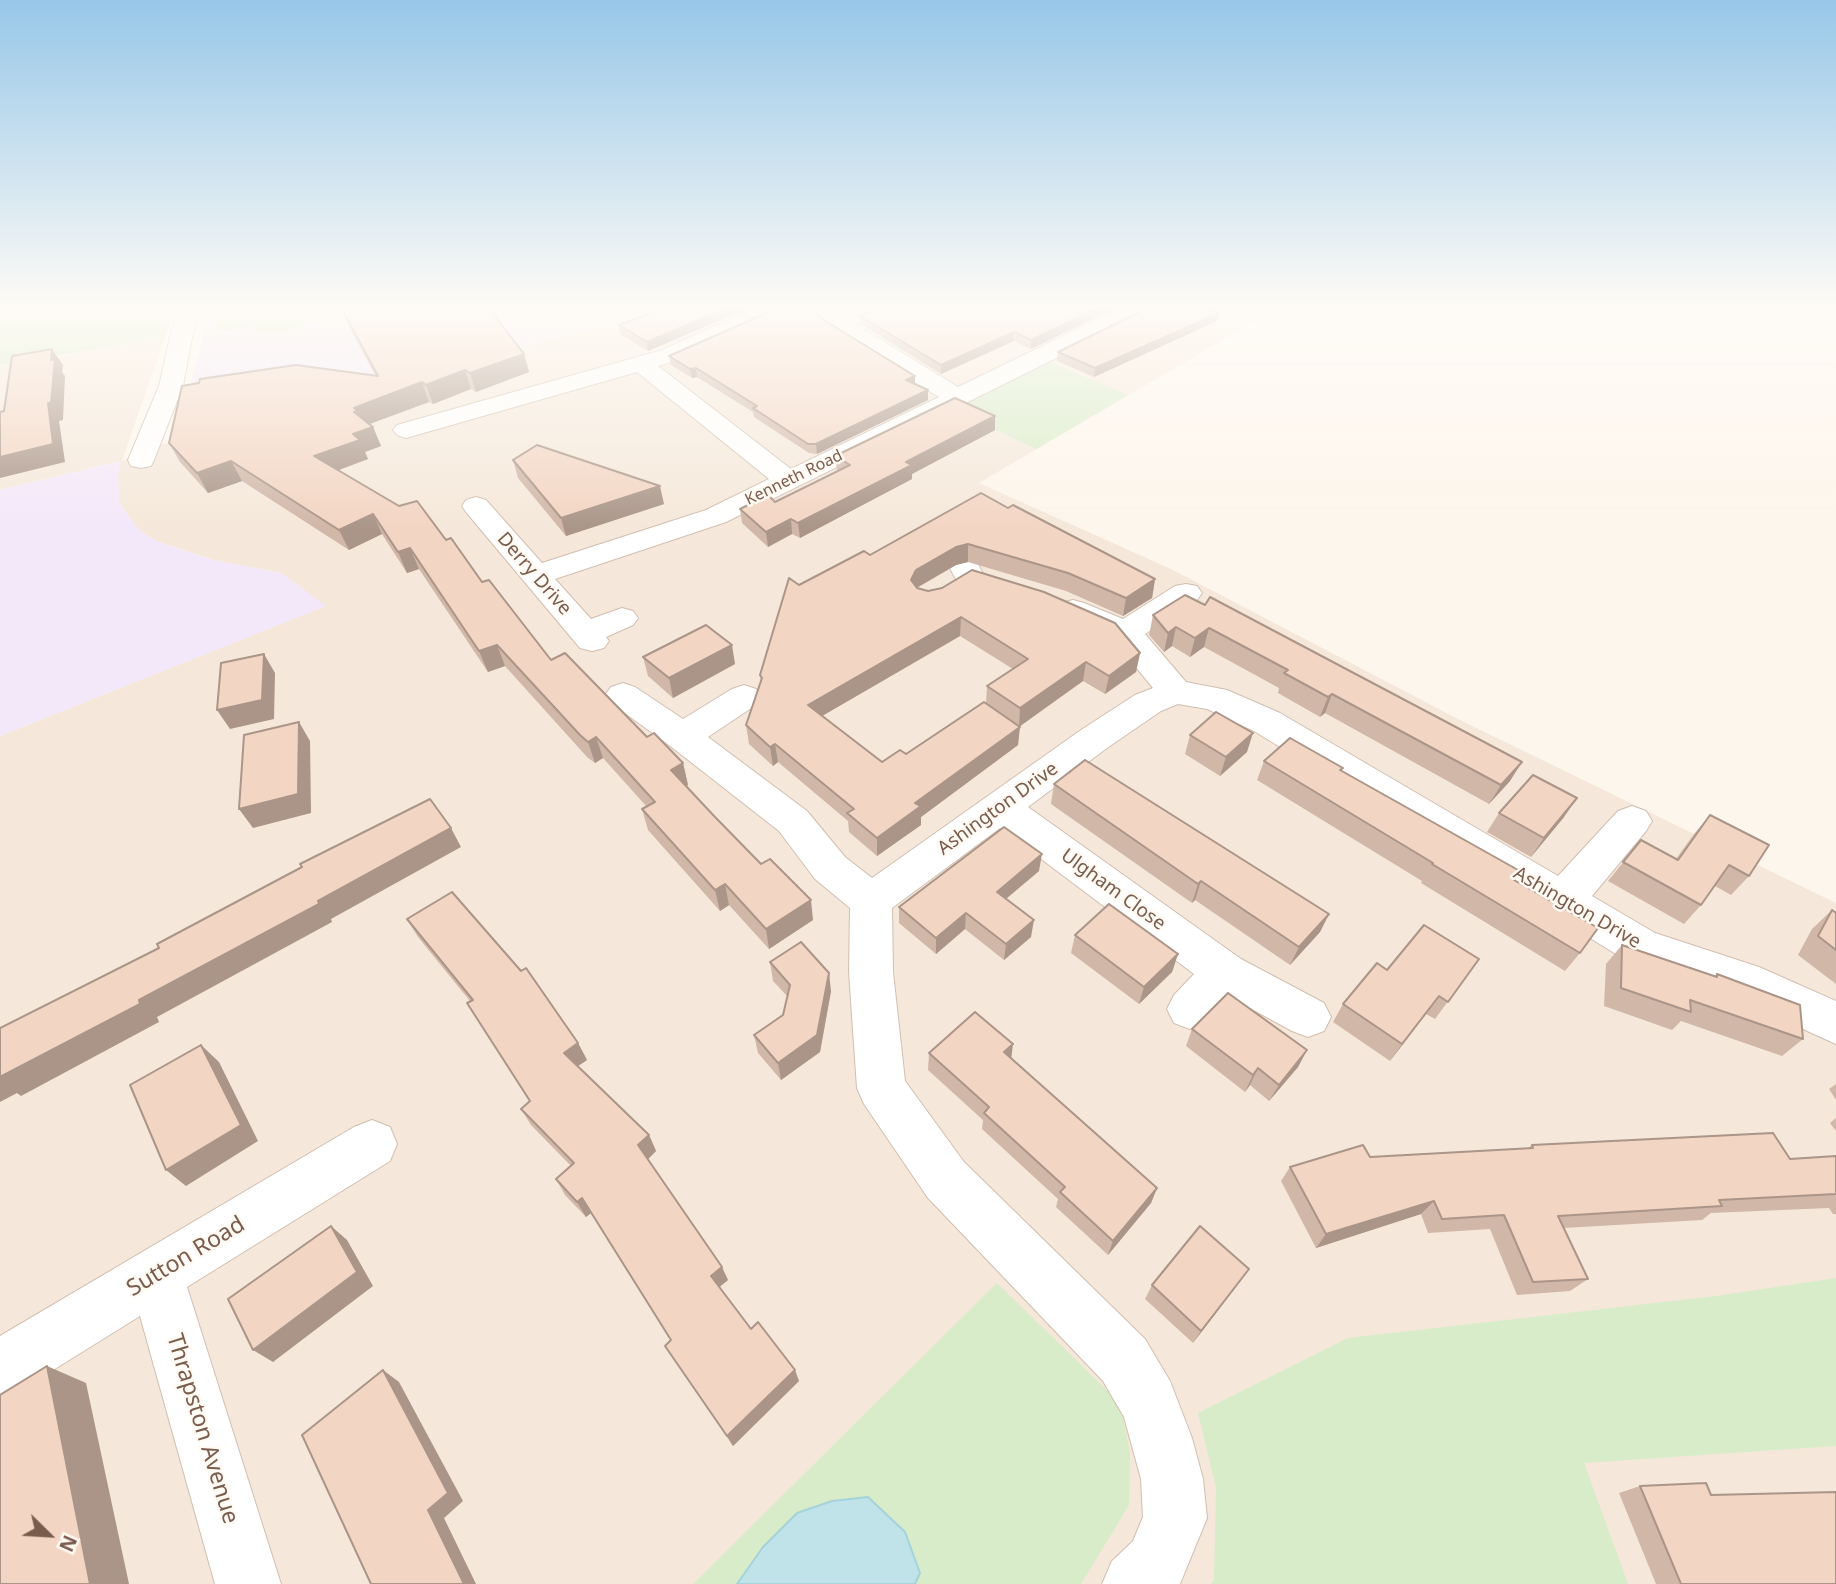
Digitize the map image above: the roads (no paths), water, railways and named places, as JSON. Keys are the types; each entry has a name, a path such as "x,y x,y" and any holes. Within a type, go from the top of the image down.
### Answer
{"street":[{"path":"141,460 171,381"},
{"path":"406,430 449,425 585,381"},
{"path":"663,381 789,481"},
{"path":"931,381 957,397"},
{"name":"Kenneth Road","path":"536,575 716,516 988,381"},
{"name":"Derry Drive","path":"491,509 536,575 589,637 622,618"},
{"path":"938,592 973,570"},
{"path":"1125,632 1186,593"},
{"path":"1042,597 1125,632 1175,692"},
{"name":"Ashington Drive","path":"871,901 1105,732 1148,703 1175,692 1215,698 1267,722 1640,946 1743,981 1836,1023"},
{"path":"623,695 682,736 793,821 831,868 871,901 871,972 881,1088 946,1180 1124,1360 1153,1414 1172,1479 1175,1518 1156,1564 1135,1584"},
{"path":"682,736 744,696"},
{"name":"Ulgham Close","path":"1001,808 1224,972 1308,1017"},
{"path":"1562,901 1632,821"},
{"path":"1190,1009 1224,972"},
{"name":"Sutton Road","path":"0,1369 372,1144"},
{"name":"Thrapston Avenue","path":"156,1275 248,1584"}],"water":[{"path":"868,1497 905,1532 920,1573 915,1584 737,1584 763,1547 797,1513 832,1501"}]}
